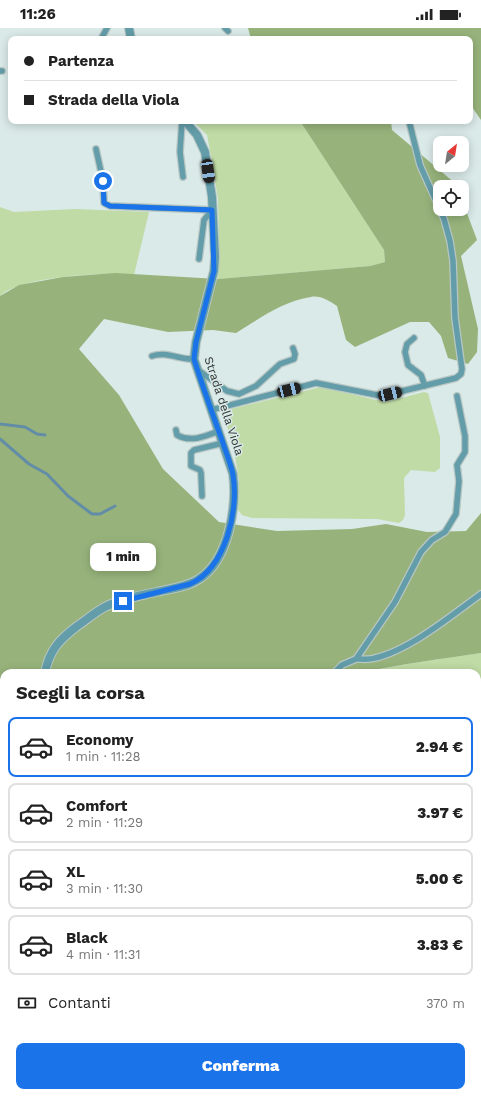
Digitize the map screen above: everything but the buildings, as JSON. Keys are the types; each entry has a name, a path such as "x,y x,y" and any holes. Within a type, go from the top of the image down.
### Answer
{"street":[{"name":"Strada della Viola","path":"46,669 49,655 56,644 100,610 139,596 190,584 200,579 215,563 224,546 230,527 235,486 231,465 194,359 196,342 214,271 211,191 203,147 197,135 186,124"}],"lane":[{"path":"183,124 180,152 183,177"},
{"path":"211,410 316,383 382,396 456,378 461,374 462,369 455,318 453,261 450,241 444,219 420,165 410,124"},
{"path":"96,149 103,181 104,203 110,206 212,210"},
{"path":"199,259 204,220 212,210"},
{"path":"414,338 407,344 405,352 408,365 421,375 425,386"},
{"path":"198,370 227,391 239,394 256,386 280,364 294,359 295,354 293,348"},
{"path":"152,356 159,354 176,358 194,359"},
{"path":"356,659 395,602 421,552 432,540 445,532 456,514 459,481 457,465 464,452 465,436 457,396"},
{"path":"176,430 177,435 183,438 195,439 219,431"},
{"path":"202,496 201,473 200,470 191,466 191,453 194,450 223,443"},
{"path":"338,669 342,665 356,659 378,657 426,634 481,594"}],"green space":[{"path":"248,28 481,28 481,120 473,108 473,36 250,36"},
{"path":"196,124 302,124 384,250 385,262 370,266 218,279 218,199 207,135"},
{"path":"302,124 391,124 392,130 433,165 433,172 442,172 451,180 433,180 433,216 468,216 477,240 461,256 478,329 477,352 468,364 448,358 441,336 429,322 410,322 355,347 346,340 337,306 318,297 301,299 281,306 236,333 213,330 168,332 104,319 79,349 119,395 163,469 219,522 277,531 352,529 386,524 427,532 466,531 481,513 481,653 380,669 0,669 0,296 19,285 63,277 115,273 218,279 370,266 385,262 384,250"},
{"path":"0,207 14,212 75,209 149,212 134,275 84,275 44,280 11,289 0,296"},
{"path":"321,387 376,400 390,401 424,392 428,393 440,437 440,468 435,472 411,470 404,478 405,515 403,520 399,523 377,519 252,518 242,515 238,510 239,480 235,456 224,414 227,410"},
{"path":"481,653 481,669 380,669"}],"waterway":[{"path":"0,424 25,427 37,434 45,435"},
{"path":"0,439 29,464 47,474 68,496 92,514 100,514 115,506"}],"route":[{"path":"103,181 104,203 110,206 212,210 215,257 214,271 194,350 194,359 231,465 235,486 230,527 224,546 215,563 208,572 200,579 190,584 123,601"}]}
